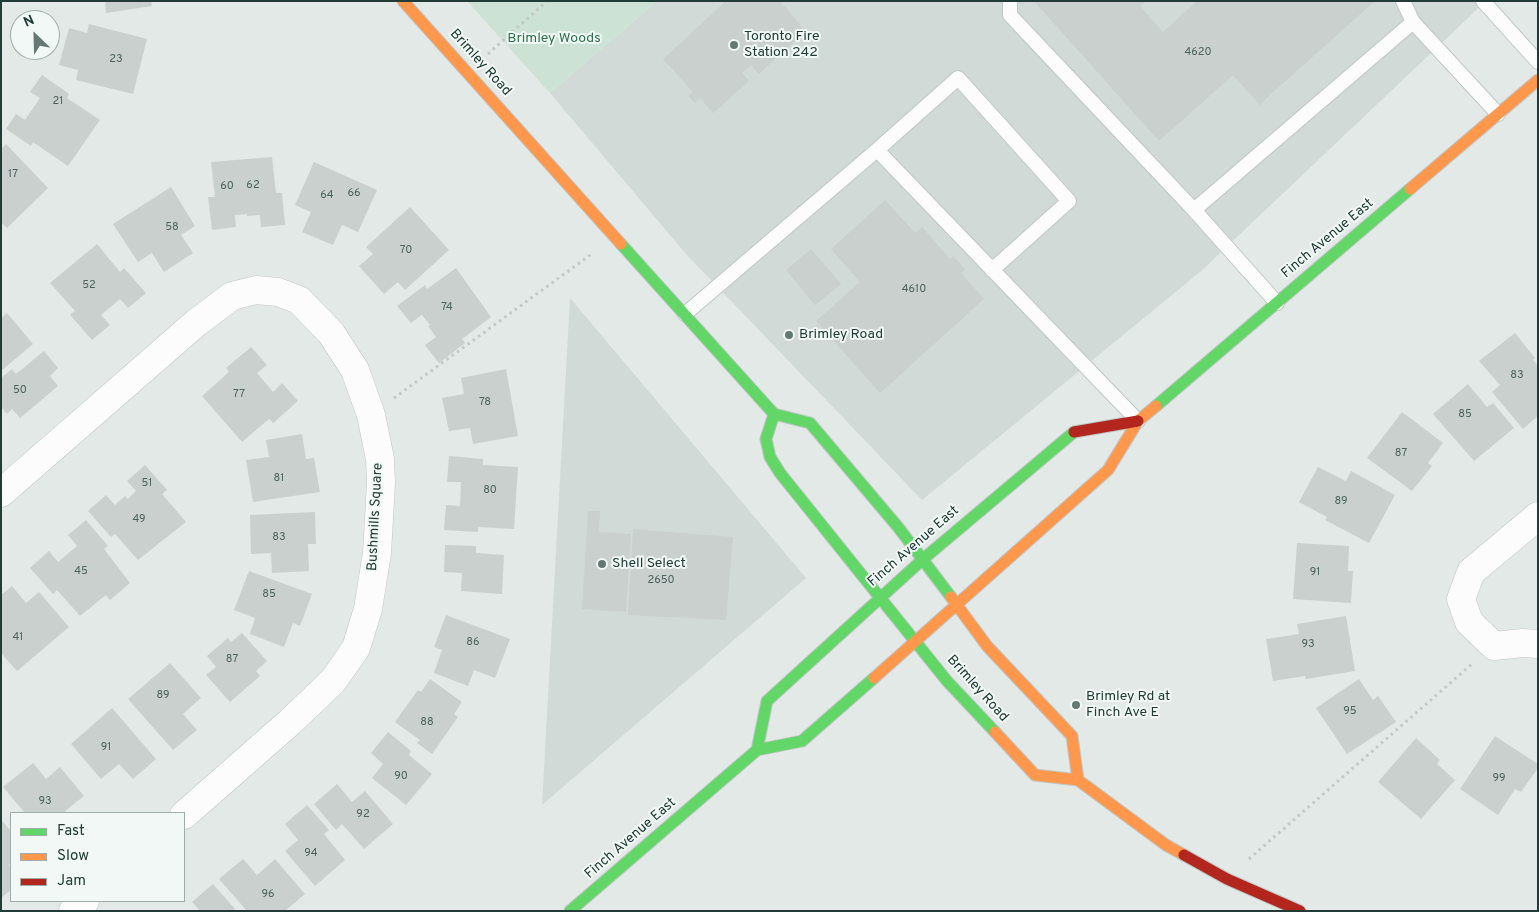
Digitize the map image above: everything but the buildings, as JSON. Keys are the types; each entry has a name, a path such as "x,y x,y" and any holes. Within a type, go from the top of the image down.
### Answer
{"main road":[{"name":"Brimley Road","path":"403,1 774,414 766,439 770,457 853,566 947,681 1035,775 1078,780 1166,845 1227,879 1300,911"},
{"name":"Finch Avenue East","path":"570,911 757,750 802,741 1108,470 1138,421 1538,80"},
{"path":"774,414 810,423 898,527 987,646 1072,736 1078,780"},
{"name":"Finch Avenue East","path":"757,750 767,701 879,597 1076,430 1138,421"}],"street":[{"name":"Bushmills Square","path":"1,493 196,323 232,296 256,290 278,292 300,300 331,333 355,370 372,415 380,459 381,483 375,563 368,609 356,648 333,681 290,722 185,814"},
{"path":"1538,516 1471,572 1461,599 1469,622 1494,646 1524,643 1538,644"},
{"path":"73,911 83,902"}],"lane":[{"path":"1010,1 1010,14 1194,210 1277,303"},
{"path":"1403,1 1413,22 1498,114"},
{"path":"1484,1 1538,62"},
{"path":"1194,210 1413,22"},
{"path":"685,314 958,78 1069,201 992,270"},
{"path":"877,150 1138,421"}],"path":[{"path":"467,72 547,1"},
{"path":"404,391 566,273"},
{"path":"1274,836 1494,646"}],"shaded area":[{"path":"657,1 1486,1 1200,272 922,500 686,254 550,93"},
{"path":"570,298 806,578 542,805"}],"green space":[{"name":"Brimley Woods","path":"467,1 657,1 550,93"}],"traffic: fast":[{"path":"1156,406 1410,189"},
{"path":"621,244 774,414 810,423 898,527 951,597"},
{"path":"774,414 766,439 770,457 780,473 947,681 995,732"},
{"path":"757,750 767,701 922,560 1074,432"},
{"path":"570,911 757,750 802,741 874,678"}],"traffic: slow":[{"path":"403,1 621,244"},
{"path":"1410,189 1538,80"},
{"path":"874,678 1108,470 1138,421 1156,406"},
{"path":"951,597 987,646 1072,736 1078,780"},
{"path":"995,732 1035,775 1078,780 1166,845 1184,855"}],"traffic: jam":[{"path":"1074,432 1138,421"},
{"path":"1184,855 1227,879 1300,911"}],"place":[{"name":"Toronto Fire Station 242","path":"734,45"},
{"name":"Brimley Road","path":"789,335"},
{"name":"Shell Select","path":"602,564"},
{"name":"Brimley Rd at Finch Ave E","path":"1076,705"}]}
